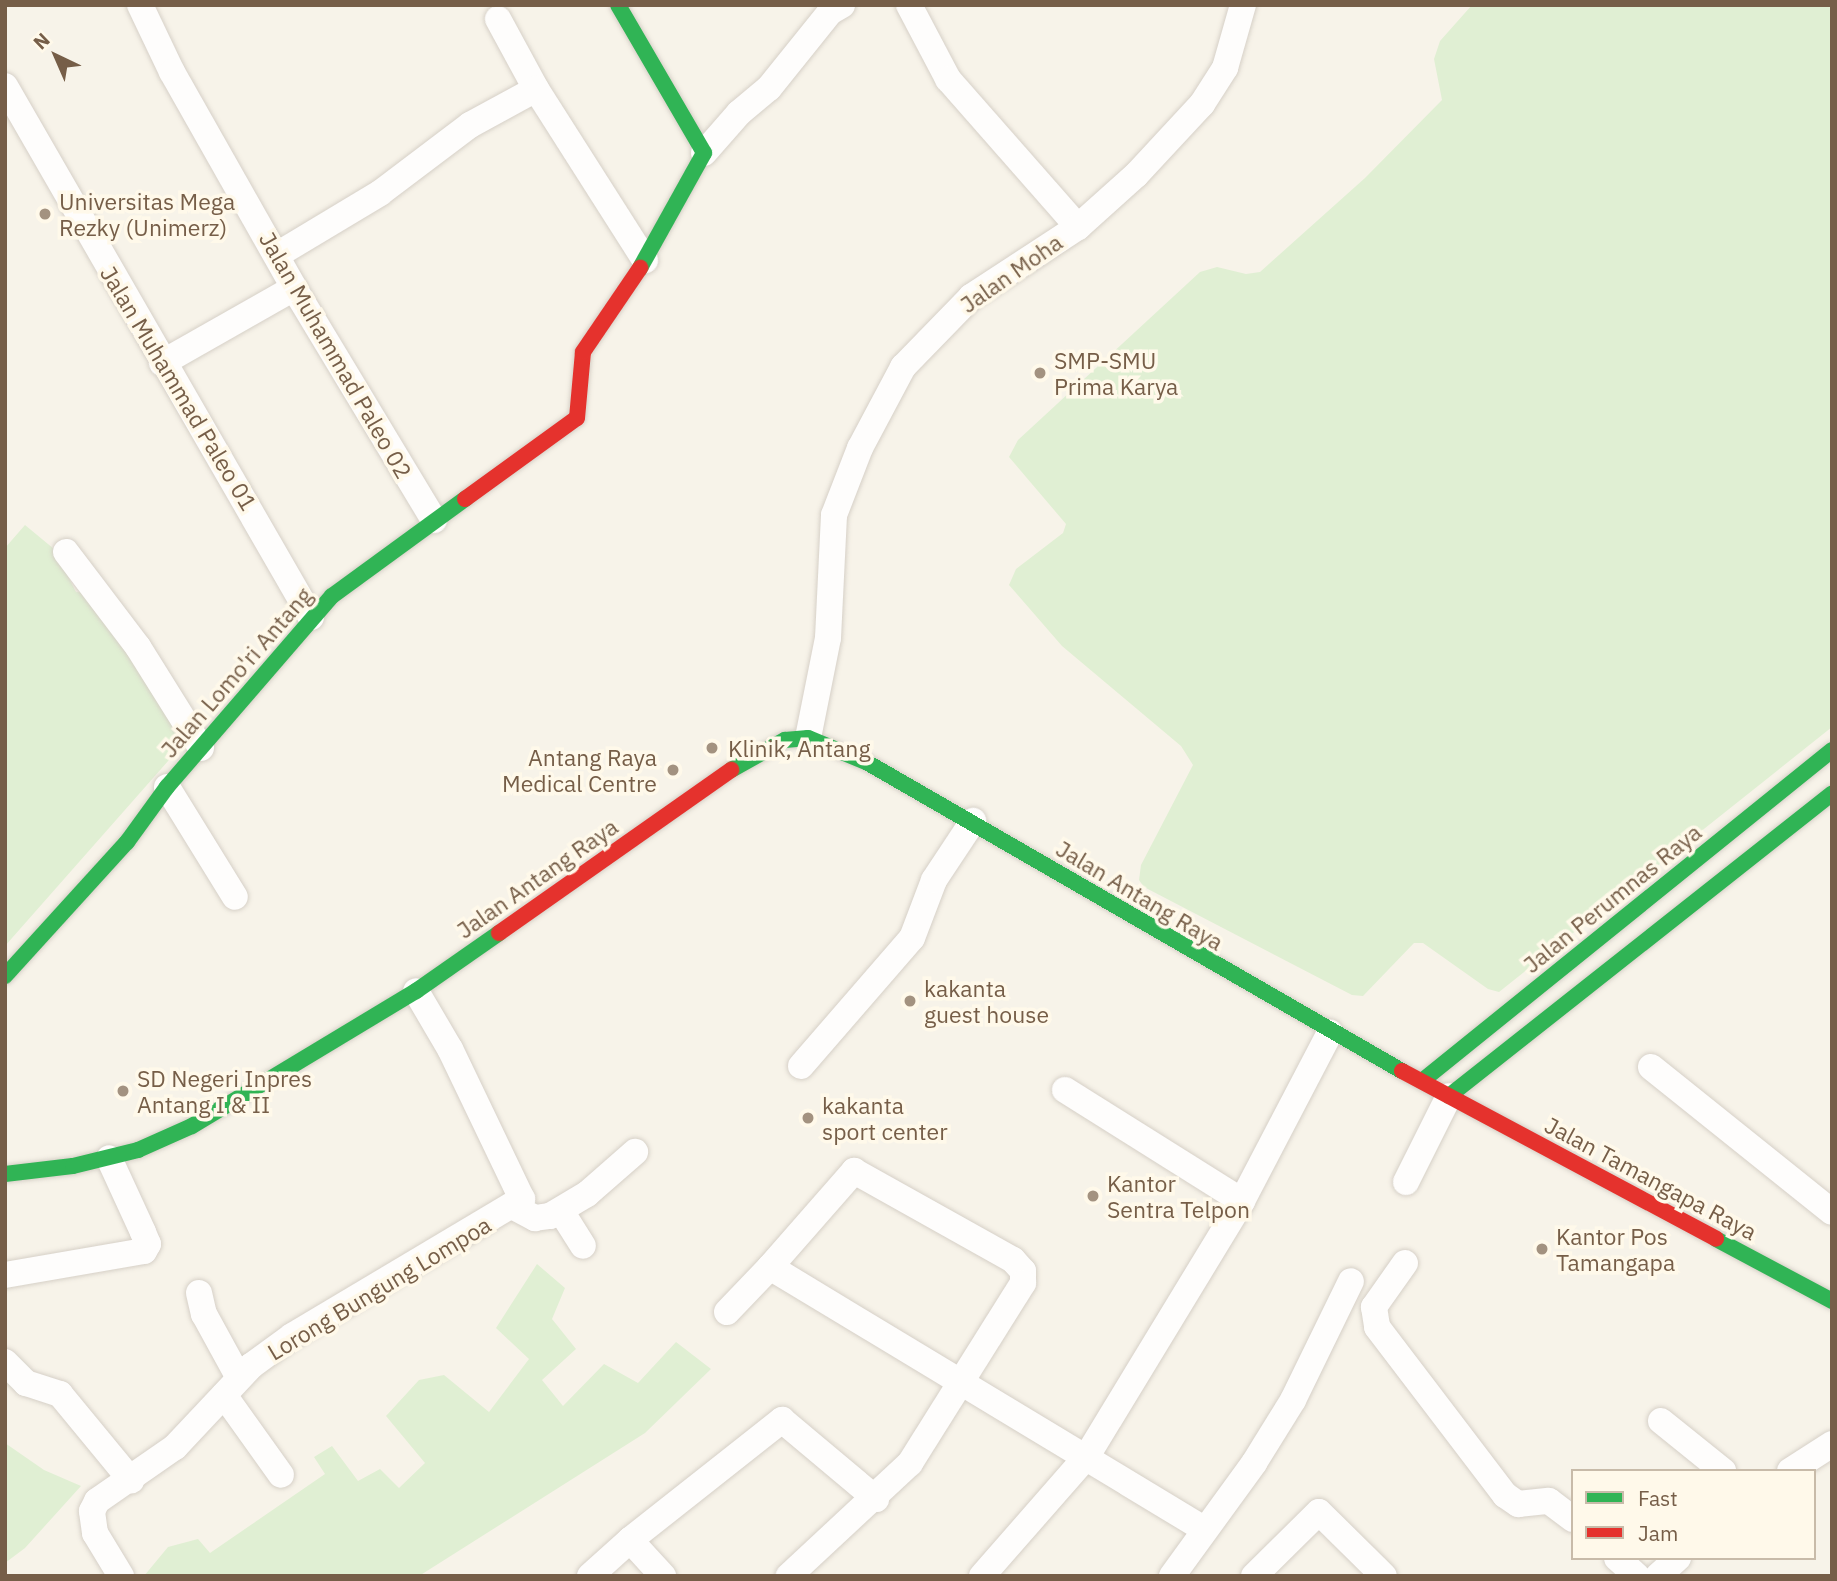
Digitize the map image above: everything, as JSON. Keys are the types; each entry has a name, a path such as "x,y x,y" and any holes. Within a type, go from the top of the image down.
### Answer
{"street":[{"name":"Jalan Muhammad Paleo 02","path":"140,5 172,72 294,288 434,520"},
{"path":"618,5 704,153"},
{"path":"498,19 536,89 645,260 704,153 738,113 769,88 830,12 842,5"},
{"path":"909,5 948,79 1077,227"},
{"name":"Jalan Moha","path":"808,738 828,638 834,515 883,402 926,339 971,297 1077,227 1136,175 1202,104 1225,68 1244,5"},
{"name":"Jalan Muhammad Paleo 01","path":"5,86 162,363 311,617"},
{"path":"277,255 391,186 470,125 536,89"},
{"name":"Jalan Lomo'ri Antang","path":"5,976 127,842 167,787 311,617 368,567 577,418 583,352 645,260"},
{"path":"162,363 294,288"},
{"path":"66,552 138,647 201,748"},
{"name":"Jalan Antang Raya","path":"5,1174 108,1157 192,1126 416,991 736,766 785,740 808,738 836,746 972,821 1330,1033 1449,1096"},
{"name":"Jalan Perumnas Raya","path":"1422,1081 1832,750"},
{"path":"167,787 235,897"},
{"path":"1406,1182 1449,1096 1832,794"},
{"path":"801,1066 916,932 934,880 972,821"},
{"name":"Lorong Bungung Lompoa","path":"121,1576 95,1533 92,1511 97,1501 175,1447 231,1386 292,1336 514,1207 522,1193 416,991"},
{"path":"982,1576 1087,1456 1242,1201 1330,1033"},
{"path":"1651,1067 1832,1212"},
{"path":"1065,1090 1242,1201"},
{"name":"Jalan Tamangapa Raya","path":"1449,1096 1832,1301"},
{"path":"583,1246 561,1211 635,1152"},
{"path":"5,1275 144,1251 148,1244 108,1157"},
{"path":"727,1312 854,1171 1013,1261 1023,1271 1023,1283 910,1463 876,1499 789,1576"},
{"name":"Lorong Bungung Lompoa","path":"514,1207 540,1218 561,1211"},
{"path":"1405,1263 1374,1307 1377,1327 1505,1495 1518,1503 1549,1501 1571,1518"},
{"path":"769,1267 960,1384 1087,1456 1204,1529"},
{"path":"1186,1572 1204,1529 1254,1463 1293,1400 1351,1281"},
{"path":"199,1293 204,1314 231,1386 281,1475"},
{"path":"5,1363 26,1383 60,1394 131,1479"},
{"path":"590,1576 782,1420 876,1499"},
{"path":"1661,1421 1721,1469"},
{"path":"1793,1469 1832,1444"},
{"path":"1254,1576 1319,1512 1384,1576"},
{"path":"630,1541 663,1576"},
{"path":"1619,1560 1637,1576"},
{"path":"1658,1576 1676,1560"}],"green space":[{"path":"1472,5 1832,5 1832,727 1499,992 1488,989 1423,943 1414,943 1363,996 1352,995 1144,887 1139,880 1141,865 1193,765 1181,746 1062,646 1009,585 1016,569 1063,533 1066,524 1009,457 1018,440 1200,272 1217,267 1246,274 1260,272 1365,178 1442,100 1434,59 1440,41"},
{"path":"25,525 54,549 76,592 101,594 191,735 5,946 5,548"},
{"path":"537,1264 565,1288 552,1319 576,1349 542,1380 563,1406 604,1364 638,1383 676,1342 711,1369 645,1433 419,1576 144,1576 168,1547 198,1539 210,1553 325,1474 314,1457 332,1446 358,1481 380,1469 399,1488 425,1463 386,1416 419,1380 444,1375 489,1412 529,1359 496,1328"},
{"path":"5,1443 44,1470 81,1486 25,1548 5,1563"}],"traffic: fast":[{"path":"618,5 704,153 640,268"},
{"path":"5,976 127,842 167,787 332,596 465,499"},
{"path":"731,770 785,740 808,738 868,763 1402,1071"},
{"path":"1422,1081 1832,750"},
{"path":"1449,1096 1832,794"},
{"path":"5,1174 73,1166 138,1150 192,1126 416,991 499,933"},
{"path":"1716,1239 1832,1301"}],"traffic: jam":[{"path":"465,499 577,418 583,352 640,268"},
{"path":"499,933 731,770"},
{"path":"1402,1071 1716,1239"}],"place":[{"name":"Universitas Mega Rezky (Unimerz)","path":"45,214"},
{"name":"SMP-SMU Prima Karya","path":"1040,373"},
{"name":"Klinik, Antang","path":"712,748"},
{"name":"Antang Raya Medical Centre","path":"673,770"},
{"name":"kakanta guest house","path":"910,1001"},
{"name":"SD Negeri Inpres Antang I & II","path":"123,1091"},
{"name":"kakanta sport center","path":"808,1118"},
{"name":"Kantor Sentra Telpon","path":"1093,1196"},
{"name":"Kantor Pos Tamangapa","path":"1542,1249"}]}
